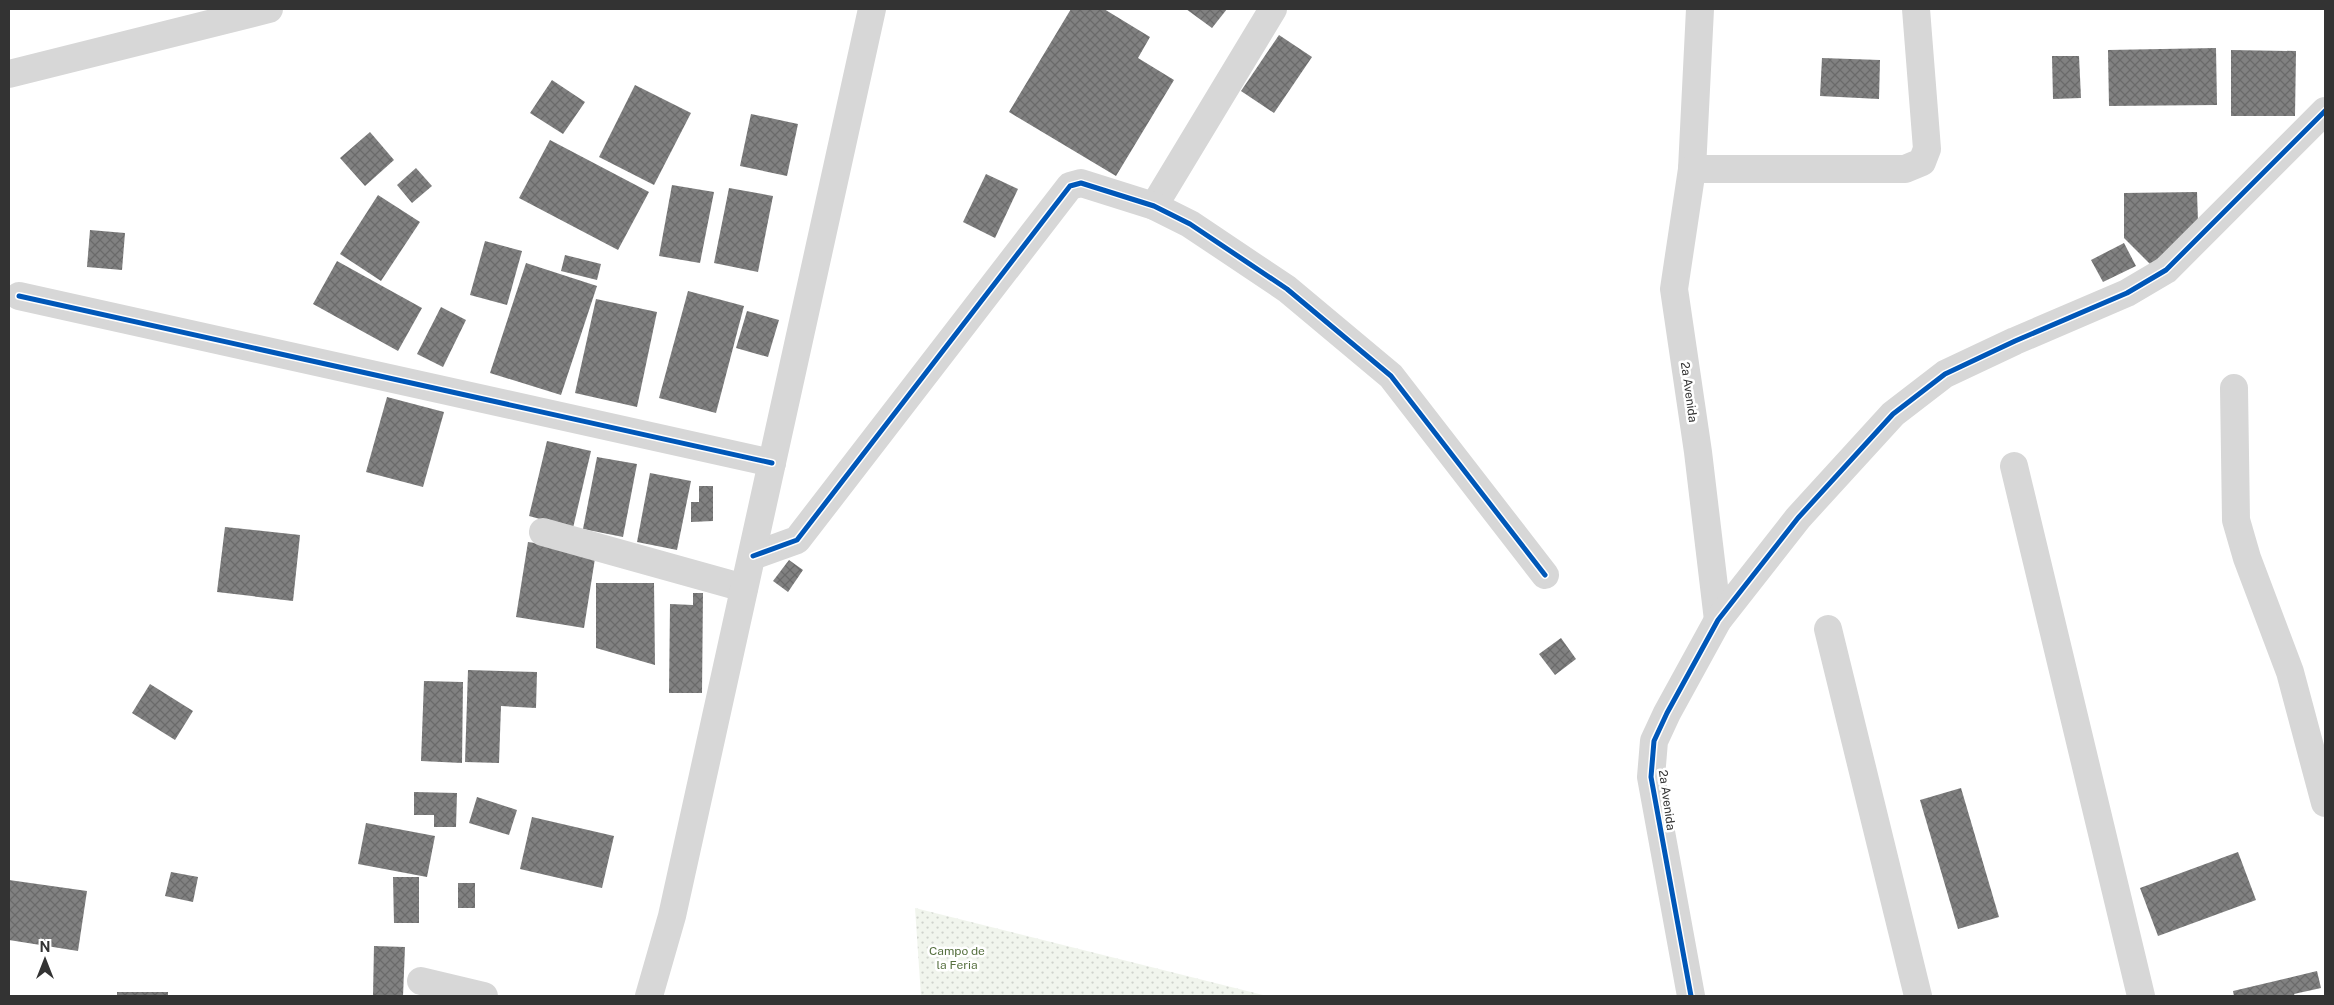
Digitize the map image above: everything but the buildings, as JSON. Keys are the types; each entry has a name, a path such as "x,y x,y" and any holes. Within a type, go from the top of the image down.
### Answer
{"street":[{"path":"9,74 269,9"},
{"path":"649,996 672,916 744,588 753,556 872,9"},
{"path":"1154,206 1273,9"},
{"name":"2a Avenida","path":"1690,996 1651,777 1654,741 1718,620 1698,452 1674,289 1692,169 1700,9"},
{"path":"1692,169 1905,169 1922,162 1927,149 1916,9"},
{"path":"1718,620 1798,518 1893,414 1945,374 2014,341 2127,293 2166,270 2323,117"},
{"path":"753,556 796,540 1070,186 1081,183 1092,184 1154,206 1190,224 1287,289 1391,376 1546,575"},
{"path":"19,296 772,463"},
{"path":"2234,388 2236,520 2247,558 2290,672 2325,803"},
{"path":"2014,466 2141,996"},
{"path":"543,532 744,588"},
{"path":"1828,630 1918,996"},
{"path":"421,981 484,996"}],"green space":[{"name":"Campo de la Feria","path":"915,908 1267,996 921,996"}],"cycle path":[{"path":"1691,996 1651,777 1654,741 1667,713 1718,620 1798,518 1893,414 1945,374 2015,341 2127,293 2166,270 2325,111"},
{"path":"753,556 797,540 1070,186 1081,183 1154,206 1190,224 1287,289 1391,376 1545,575"},
{"path":"19,296 772,463"}]}
